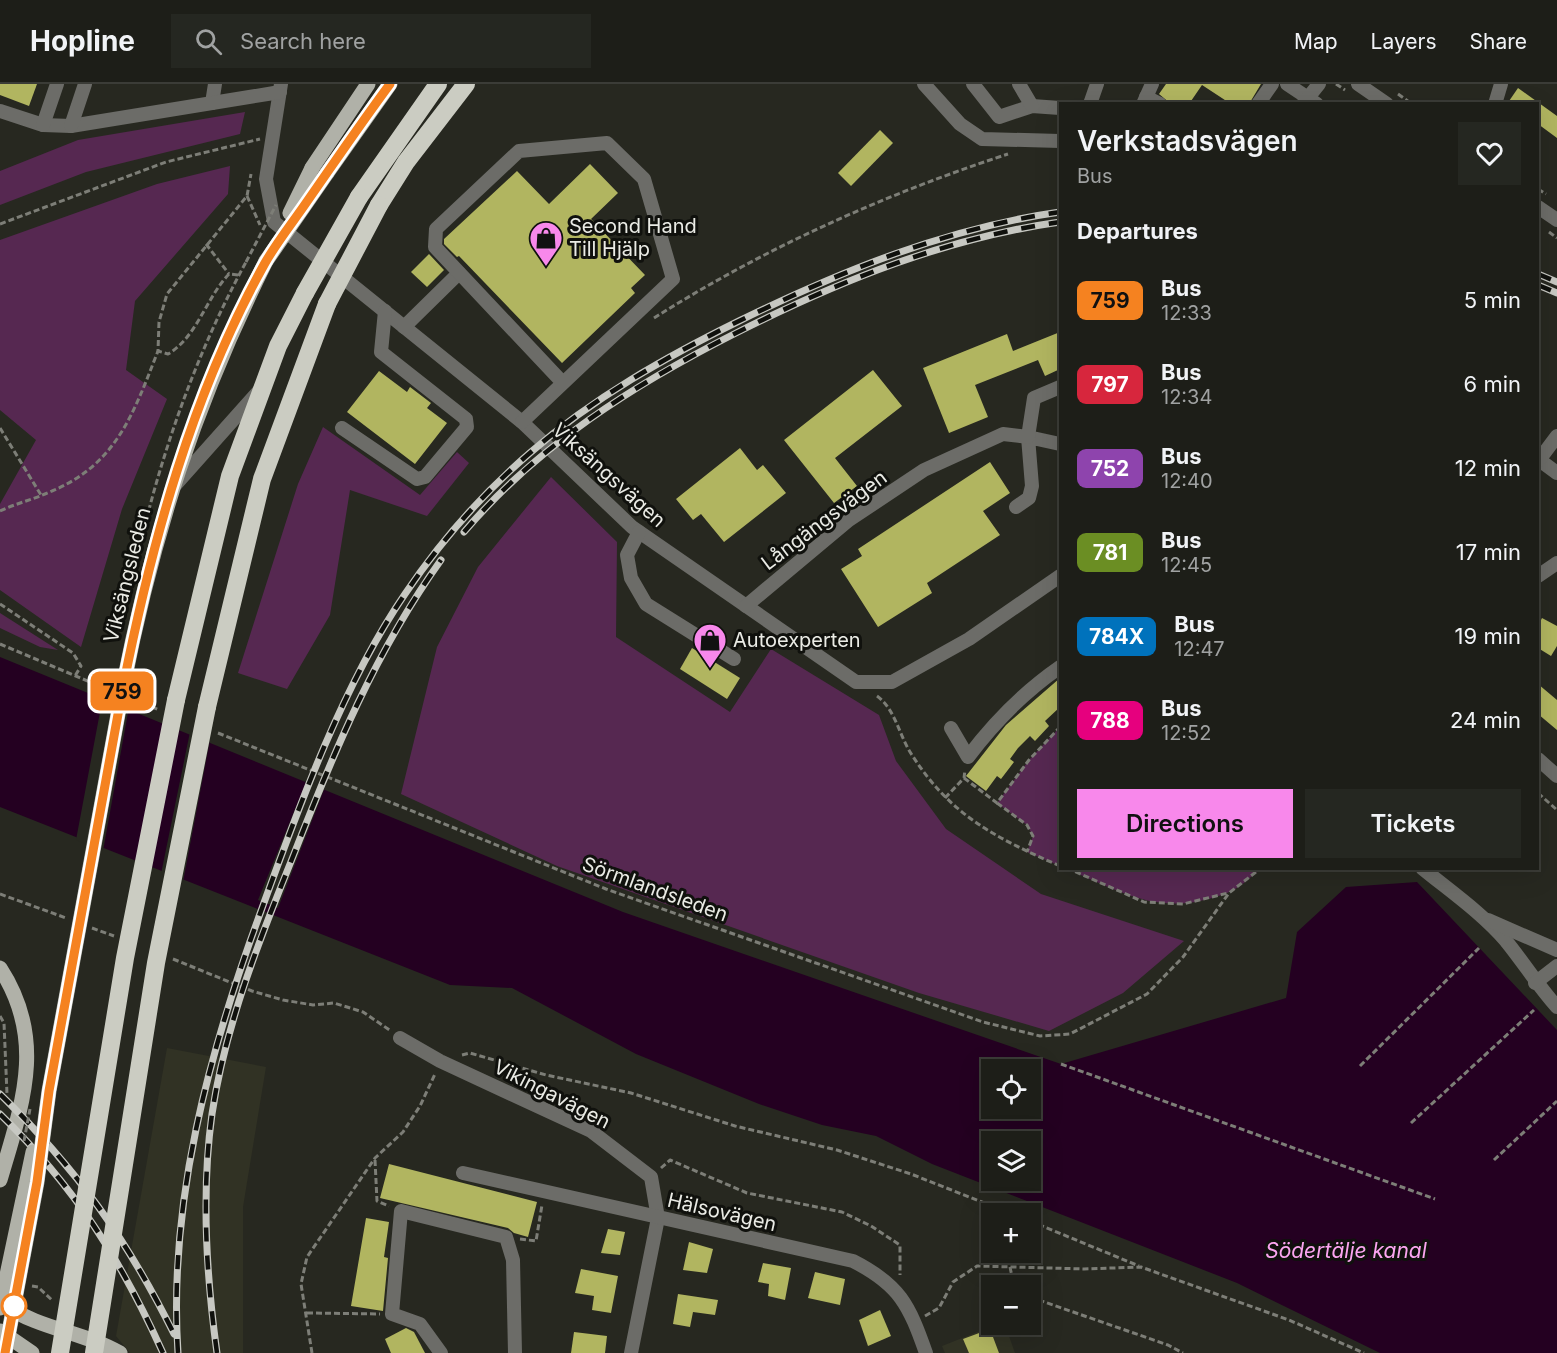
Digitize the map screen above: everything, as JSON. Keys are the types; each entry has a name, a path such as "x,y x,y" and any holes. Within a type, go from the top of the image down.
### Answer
{"highway":[{"path":"60,1353 128,947 176,700 230,476 278,346 305,293 359,197 438,84"},
{"path":"94,1353 156,963 207,707 262,479 327,304 379,205 406,162 466,84"}],"main road":[{"name":"Viksängsleden","path":"49,1091 123,687 153,552 170,491 197,413 238,316 266,261 368,84"},
{"name":"Viksängsleden","path":"320,170 390,84"},
{"path":"0,968 24,1018 28,1059 24,1098 0,1180"},
{"path":"0,1308 27,1178 49,1091"},
{"path":"5,1353 37,1182 49,1091"},
{"path":"0,1298 18,1315 101,1343 120,1353"},
{"path":"0,1331 32,1353"}],"street":[{"path":"43,125 57,84"},
{"path":"71,126 85,84"},
{"path":"212,103 215,84"},
{"path":"924,84 960,124 982,139 1059,141"},
{"path":"973,84 999,117 1032,106 1059,108"},
{"path":"1019,84 1032,106"},
{"path":"1091,102 1097,84"},
{"path":"1259,102 1272,84"},
{"path":"1287,84 1309,102 1319,84"},
{"path":"1358,84 1384,102"},
{"path":"1496,102 1501,84"},
{"path":"0,111 43,125 71,126 212,103 281,88"},
{"name":"Viksängsvägen","path":"281,88 266,179 274,222 522,422 639,532 856,682 892,682 969,639 1059,577"},
{"path":"522,422 673,279 644,179 607,143 519,151 436,229 435,247 563,383"},
{"path":"1539,208 1557,220"},
{"path":"404,327 459,273"},
{"path":"342,428 417,479 425,477 467,427 466,419 381,352 385,311"},
{"path":"170,491 193,462 262,387"},
{"path":"1016,507 1029,498 1032,486 1028,437 1034,398 1059,387"},
{"name":"Långängsvägen","path":"746,606 849,520 924,470 1003,434 1059,444"},
{"path":"1539,459 1557,436"},
{"path":"1539,461 1557,473"},
{"path":"639,532 627,555 632,578 646,604 734,659"},
{"path":"1539,575 1557,563"},
{"path":"951,728 968,757 990,728 1024,694 1059,668"},
{"path":"1539,760 1557,776"},
{"path":"1424,870 1480,916 1505,941 1535,983 1557,1006"},
{"path":"1480,916 1557,950"},
{"path":"1535,983 1557,966"},
{"name":"Vikingavägen","path":"400,1038 440,1061 591,1131 651,1177"},
{"name":"Hälsovägen","path":"463,1173 853,1261 880,1275 900,1295 915,1322 926,1353"},
{"path":"631,1353 658,1218 651,1177"},
{"path":"441,1353 420,1324 392,1314 401,1211 506,1237 513,1260 514,1353"}],"path":[{"path":"0,224 166,162 273,135"},
{"path":"255,151 257,139"},
{"path":"653,319 718,278 815,228 940,177 1013,153"},
{"path":"0,511 41,495 88,471 109,453 133,415 158,351 159,322 167,294 247,196 251,173"},
{"path":"246,262 277,203"},
{"path":"206,244 229,274 239,275"},
{"path":"158,351 168,354 180,347 219,284 229,274"},
{"path":"0,428 41,495"},
{"path":"0,604 73,653 81,666 75,676"},
{"path":"0,644 119,693"},
{"path":"130,698 163,711"},
{"path":"997,803 1029,760 1059,728"},
{"name":"Sörmlandsleden","path":"218,733 606,889 983,1022 1040,1036 1070,1034 1147,994 1183,957 1229,893 1259,870"},
{"path":"945,798 964,778 1027,825 1033,836 1027,852"},
{"path":"1539,794 1557,810"},
{"path":"1072,870 1144,902 1184,904 1229,893"},
{"path":"0,894 68,920"},
{"path":"1360,1066 1479,948"},
{"path":"164,955 263,994 313,1005 334,1003 363,1012 400,1038"},
{"path":"1411,1123 1534,1010"},
{"path":"0,1016 4,1023 7,1096"},
{"path":"312,1353 301,1284 307,1257 375,1158 403,1132 420,1106 440,1061 470,1053 546,1075 631,1093 735,1126 837,1150 911,1174 984,1203"},
{"path":"0,1062 6,1068"},
{"path":"1061,1064 1435,1199"},
{"path":"1494,1160 1557,1101"},
{"path":"375,1158 377,1201 401,1211"},
{"path":"651,1177 669,1160 747,1193 842,1212 872,1226 900,1245 900,1295"},
{"path":"506,1237 536,1241 545,1191"},
{"path":"1041,1226 1141,1267 1289,1320 1364,1353"},
{"path":"915,1322 939,1308 953,1282 977,1266 1141,1267"},
{"path":"1010,1267 1012,1275"},
{"path":"1041,1302 1168,1345 1183,1353"},
{"path":"307,1314 392,1314"}],"shaded area":[{"path":"245,112 240,134 86,172 0,205 0,171 78,140"},
{"path":"230,166 228,194 135,301 126,370 167,399 122,509 81,647 0,590 0,504 36,440 0,410 0,240 157,184"},
{"path":"323,427 420,495 457,452 469,463 427,516 350,490 330,615 287,689 238,673 298,484"},
{"path":"551,477 617,542 616,637 730,712 771,649 879,715 896,761 946,829 1041,894 1184,941 1123,993 1049,1031 919,993 557,866 401,794 437,647 478,567"},
{"path":"0,613 58,650 40,647 0,628"},
{"path":"1059,728 1059,866 1027,852 1033,836 1027,825 997,803 1029,760"},
{"path":"1069,870 1260,870 1231,891 1204,900 1183,903 1145,900"},
{"path":"167,1048 266,1067 243,1207 243,1353 130,1353 116,1336"},
{"path":"981,1331 981,1335 1009,1335 1015,1353 945,1353 942,1346"}],"water":[{"name":"Södertälje kanal","path":"0,657 623,912 1061,1064 1286,998 1297,932 1346,887 1417,882 1557,1030 1557,1353 1380,1353 1237,1283 1041,1207 1041,1203 1032,1203 1001,1191 1041,1191 1041,1131 981,1131 981,1183 932,1164 876,1136 822,1125 759,1104 636,1054 512,988 450,985 0,807"}],"pier":[{"path":"103,696 129,707 103,851 76,840"},
{"path":"190,732 210,740 183,882 161,874"},
{"path":"307,780 325,787 278,908 258,900"}],"building":[{"path":"0,84 37,84 29,106 0,95"},
{"path":"1166,84 1261,84 1250,102 1228,102 1202,85 1190,102 1169,102 1159,94"},
{"path":"1518,88 1538,102 1508,102"},
{"path":"1539,103 1557,116 1557,138 1539,125"},
{"path":"880,130 893,143 851,186 838,173"},
{"path":"590,164 618,193 591,219 645,275 631,288 635,293 562,363 459,256 457,257 444,244 444,239 517,171 549,204"},
{"path":"429,254 444,270 427,287 411,272"},
{"path":"1059,332 1059,369 1045,376 1038,360 975,385 988,417 949,433 923,368 1007,334 1013,351"},
{"path":"873,370 902,406 835,458 857,486 834,503 784,440"},
{"path":"379,371 407,392 410,387 431,403 427,408 447,423 415,464 347,412"},
{"path":"740,448 757,470 763,465 786,493 724,542 701,514 693,520 676,499"},
{"path":"990,462 1010,493 983,511 1000,535 927,583 932,593 878,627 841,569 862,556 858,549"},
{"path":"1542,618 1557,626 1557,646 1551,656 1539,649 1539,624"},
{"path":"692,648 740,678 727,699 680,669"},
{"path":"1059,679 1059,708 1045,721 1049,726 1035,741 1030,736 1018,748 1010,759 1014,762 1001,779 997,776 986,791 966,776 1006,725"},
{"path":"1539,685 1557,700 1557,730 1539,715"},
{"path":"389,1164 537,1202 528,1237 514,1233 508,1228 380,1198"},
{"path":"366,1218 389,1222 384,1257 388,1258 383,1311 351,1306"},
{"path":"608,1229 625,1232 620,1255 601,1253"},
{"path":"689,1242 713,1249 707,1273 683,1270"},
{"path":"763,1263 791,1268 785,1300 768,1296 769,1284 758,1282"},
{"path":"581,1269 618,1276 611,1313 592,1310 594,1296 575,1293"},
{"path":"815,1272 845,1279 840,1305 808,1298"},
{"path":"678,1294 718,1300 715,1315 693,1312 690,1327 673,1324"},
{"path":"880,1310 891,1336 868,1346 859,1320"},
{"path":"406,1328 414,1332 425,1353 391,1353 385,1339"},
{"path":"574,1332 607,1336 605,1353 571,1353"},
{"path":"981,1332 981,1335 992,1335 999,1353 969,1353 963,1339"}],"railway":[{"path":"178,1353 179,1240 186,1184 209,1073 242,964 290,831 342,707 383,629 433,556 496,484 555,432 605,396 684,349 816,285 895,254 977,229 1059,212"},
{"path":"464,532 524,471 590,419 661,373 736,333 814,296 894,264 976,239 1059,222"},
{"path":"1539,274 1557,282"},
{"path":"1539,285 1557,293"},
{"path":"217,1353 206,1234 207,1174 212,1114 234,1016 267,921 307,820 357,705 396,631 441,560"},
{"path":"0,1094 53,1149 98,1206 138,1267 174,1334"},
{"path":"0,1114 51,1169 94,1225 130,1286 163,1353"}],"bus line":[{"name":"759","path":"5,1353 37,1182 49,1091 123,687 136,622 166,504 197,413 238,316 266,261 390,84"}],"place":[{"name":"Second Hand Till Hjälp","path":"546,267"},
{"name":"Autoexperten","path":"710,669"}]}
